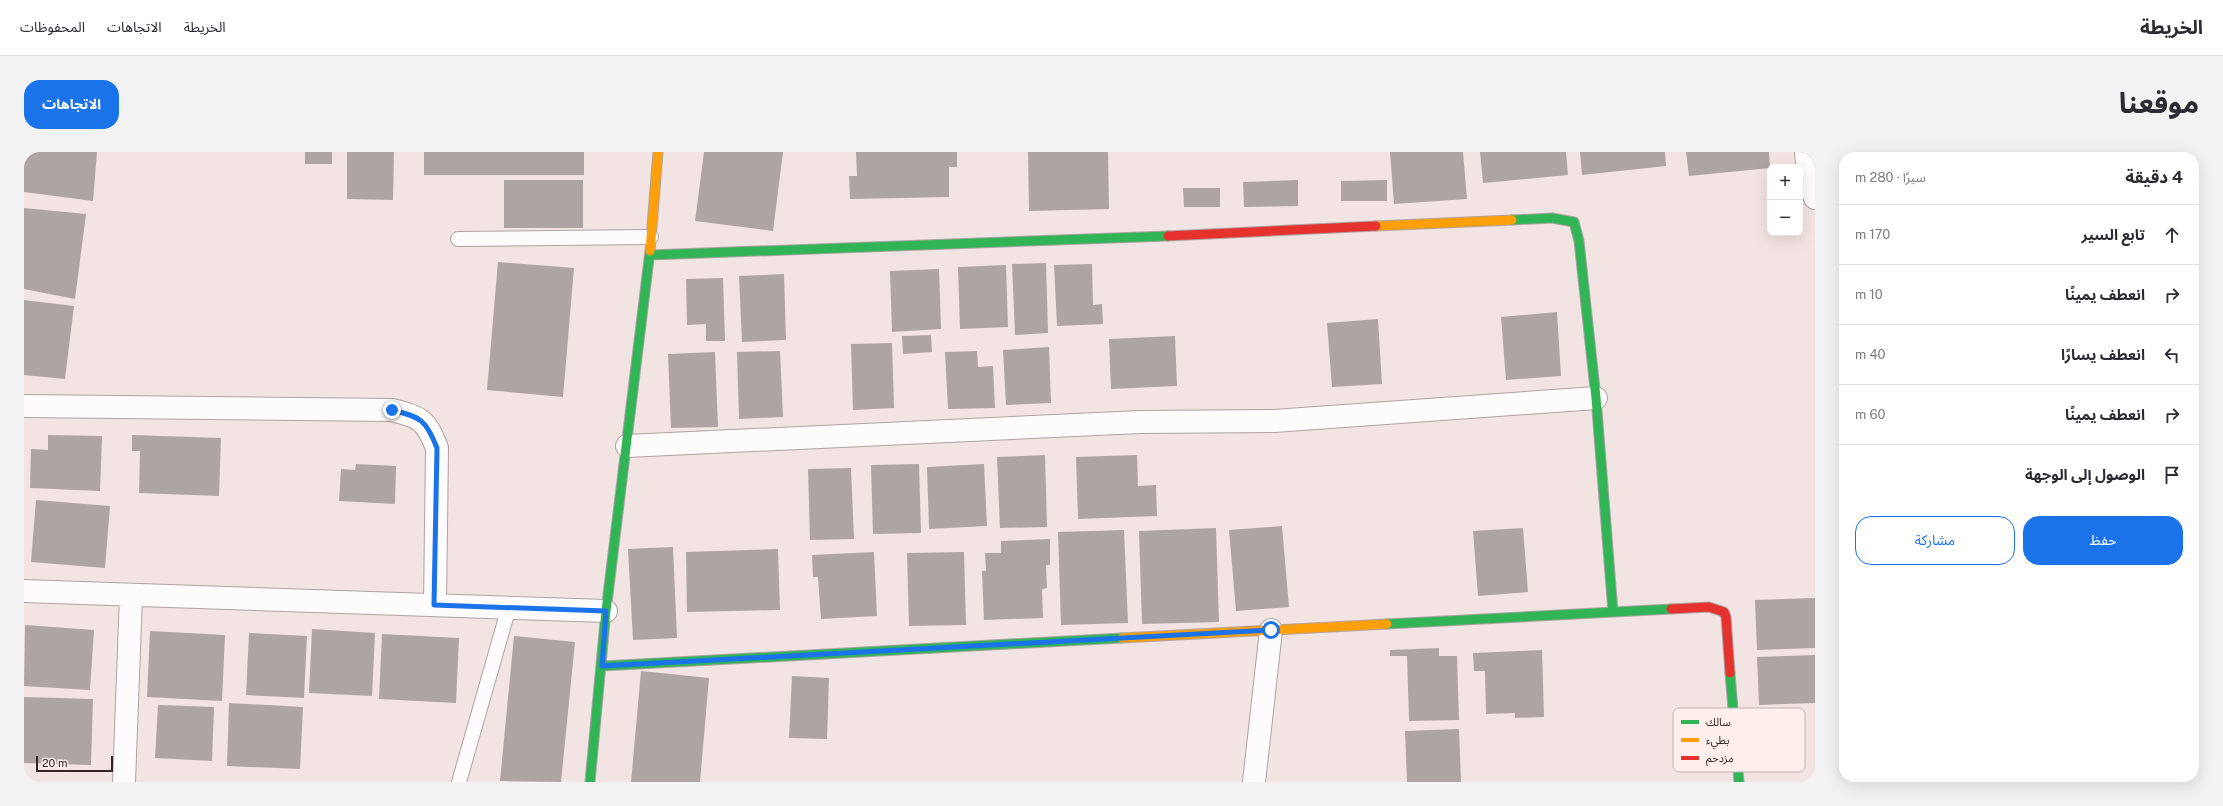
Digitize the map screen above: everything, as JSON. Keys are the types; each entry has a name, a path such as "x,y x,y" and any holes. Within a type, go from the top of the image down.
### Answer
{"street":[{"path":"590,782 606,611 650,255 658,152"},
{"path":"1806,152 1809,182 1815,198"},
{"path":"650,255 1136,238 1552,218 1574,222 1579,241 1596,398 1613,612"},
{"path":"627,446 1140,422 1274,420 1596,398"},
{"path":"24,406 392,410 413,415 429,427 437,448 434,605"},
{"path":"24,591 606,611"},
{"path":"124,782 131,595"},
{"path":"602,666 1709,607 1721,609 1725,613 1733,708"},
{"path":"1254,782 1271,630"},
{"path":"1739,772 1740,782"}],"lane":[{"path":"458,239 651,237"},
{"path":"459,782 508,608"}],"building":[{"path":"24,152 97,152 93,201 24,192"},
{"path":"305,152 332,152 332,164 305,164"},
{"path":"347,152 394,152 393,200 347,199"},
{"path":"424,152 584,152 584,175 424,175"},
{"path":"704,152 783,152 773,231 695,221"},
{"path":"856,152 957,152 957,167 949,167 949,197 850,199 849,176 857,176"},
{"path":"1028,152 1108,152 1109,209 1029,211"},
{"path":"1390,152 1463,152 1467,199 1394,204"},
{"path":"1480,152 1566,152 1568,175 1483,183"},
{"path":"1580,152 1665,152 1666,166 1582,175"},
{"path":"1686,152 1769,152 1770,164 1767,164 1767,168 1689,176"},
{"path":"504,180 583,180 583,228 504,228"},
{"path":"1298,180 1298,206 1244,207 1243,182"},
{"path":"1387,180 1387,201 1341,201 1341,181"},
{"path":"1183,188 1220,188 1220,207 1184,207"},
{"path":"24,208 86,214 75,299 24,289"},
{"path":"498,262 574,268 563,397 487,390"},
{"path":"1046,263 1048,333 1015,335 1012,264"},
{"path":"1092,264 1093,305 1102,304 1103,324 1057,326 1054,265"},
{"path":"1006,265 1008,327 960,329 958,267"},
{"path":"939,269 941,329 892,332 890,271"},
{"path":"784,274 786,340 742,342 739,276"},
{"path":"723,278 725,341 706,341 706,324 687,325 686,279"},
{"path":"24,300 74,306 65,379 24,375"},
{"path":"1557,312 1561,376 1506,380 1501,317"},
{"path":"1378,319 1382,384 1332,387 1327,323"},
{"path":"931,335 932,352 903,354 902,336"},
{"path":"1175,336 1177,386 1111,389 1109,339"},
{"path":"892,343 894,408 853,410 851,344"},
{"path":"1049,347 1051,403 1006,405 1003,350"},
{"path":"780,351 783,417 739,419 737,352"},
{"path":"977,351 978,367 993,366 995,408 948,409 945,352"},
{"path":"715,352 718,427 671,428 668,354"},
{"path":"48,435 102,436 100,491 30,488 31,449 48,450"},
{"path":"132,435 221,438 219,496 139,493 140,451 132,451"},
{"path":"1045,455 1047,527 1000,528 997,457"},
{"path":"1137,455 1138,486 1156,485 1157,516 1078,519 1076,457"},
{"path":"356,464 396,466 395,504 339,501 341,469 355,470"},
{"path":"919,464 921,533 873,534 871,465"},
{"path":"984,464 987,526 929,529 927,467"},
{"path":"851,468 854,539 810,540 808,469"},
{"path":"36,500 110,506 105,568 31,562"},
{"path":"1282,526 1289,607 1236,611 1229,530"},
{"path":"1216,528 1219,622 1142,624 1139,531"},
{"path":"1523,528 1528,592 1478,596 1473,531"},
{"path":"1124,530 1128,623 1061,625 1058,532"},
{"path":"1050,539 1050,565 1046,565 1047,588 1042,589 1043,618 984,620 982,571 986,571 985,553 1001,553 1001,541"},
{"path":"673,547 677,638 633,640 628,549"},
{"path":"778,549 780,610 687,612 686,552"},
{"path":"874,552 877,616 821,619 818,577 813,577 812,555"},
{"path":"964,552 966,625 909,626 907,553"},
{"path":"1815,598 1815,648 1757,650 1755,600"},
{"path":"25,625 94,630 90,690 24,686"},
{"path":"312,629 375,633 372,696 309,693"},
{"path":"150,631 225,635 222,701 147,697"},
{"path":"249,633 307,636 304,698 246,695"},
{"path":"382,634 459,638 456,703 379,699"},
{"path":"514,636 575,642 561,782 500,781"},
{"path":"1439,648 1439,656 1457,656 1459,720 1409,721 1407,656 1390,656 1390,650"},
{"path":"1542,650 1544,717 1515,718 1515,713 1486,714 1485,671 1474,671 1473,653"},
{"path":"1815,655 1815,703 1759,705 1757,657"},
{"path":"641,671 709,678 700,782 631,782"},
{"path":"792,676 829,678 827,739 789,738"},
{"path":"24,697 93,699 91,765 24,763"},
{"path":"229,703 303,707 300,769 227,766"},
{"path":"158,705 214,707 212,761 155,758"},
{"path":"1459,729 1461,782 1407,782 1405,731"}],"traffic: fast":[{"path":"1512,220 1552,218 1574,222 1579,241 1596,398 1613,612"},
{"path":"650,255 1168,236"},
{"path":"590,782 606,611 650,251"},
{"path":"1387,624 1671,609"},
{"path":"602,666 1122,638"},
{"path":"1730,673 1733,708"},
{"path":"1738,772 1739,782"}],"traffic: slow":[{"path":"650,251 658,152"},
{"path":"1376,226 1512,220"},
{"path":"1122,638 1387,624"}],"traffic: jam":[{"path":"1168,236 1376,226"},
{"path":"1671,609 1709,607 1724,612 1726,617 1730,673"}],"route":[{"path":"392,410 413,415 429,427 437,448 434,605 606,611 602,666 1271,630"}]}
